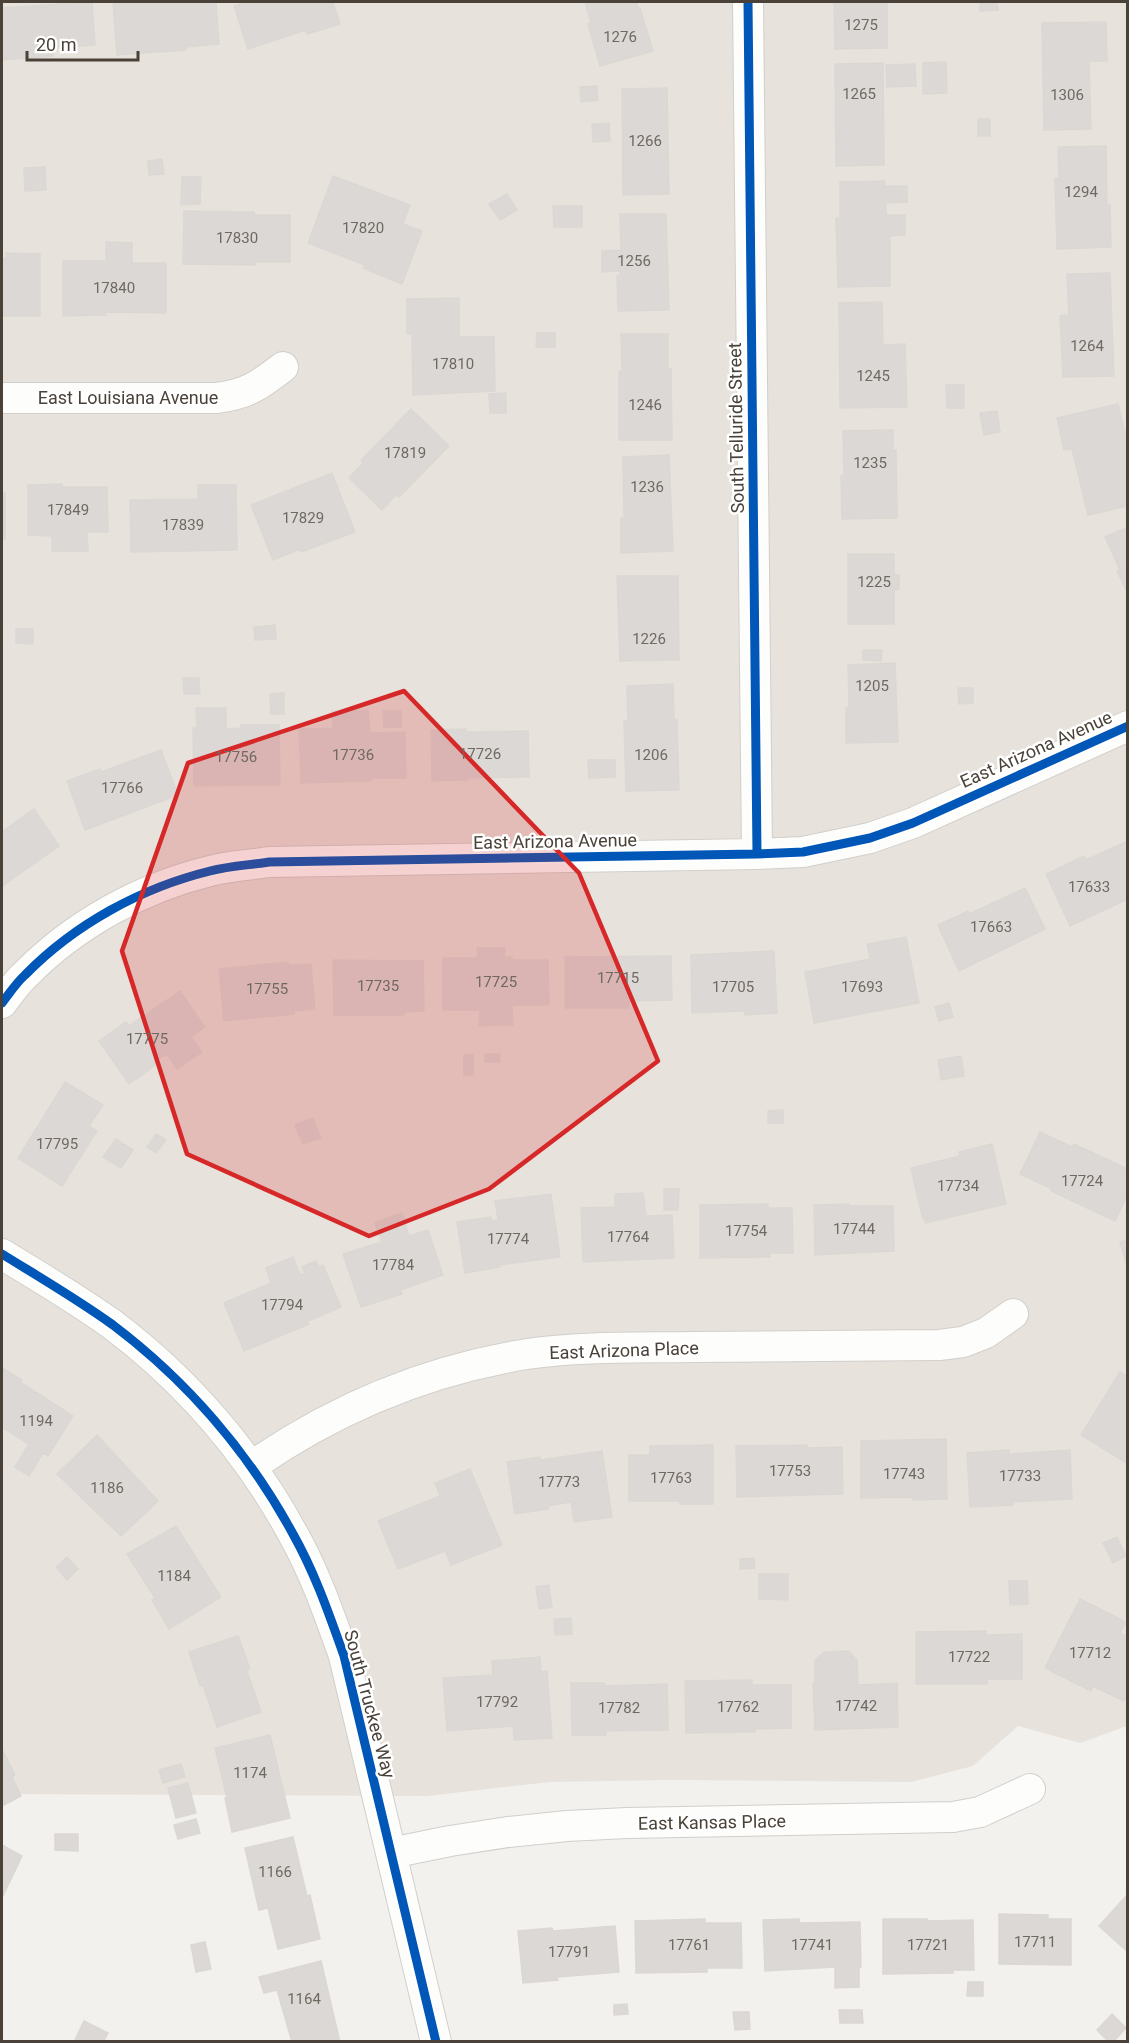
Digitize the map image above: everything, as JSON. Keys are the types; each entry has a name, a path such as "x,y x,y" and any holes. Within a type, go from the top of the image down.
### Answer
{"street":[{"name":"South Telluride Street","path":"748,2 757,854"},
{"name":"East Louisiana Avenue","path":"2,398 216,398 235,396 256,388 283,367"},
{"name":"East Arizona Avenue","path":"2,1003 25,975 69,936 118,905 154,888 211,871 269,862 803,852 870,838 913,823 1128,726"},
{"name":"South Truckee Way","path":"2,1254 113,1326 164,1367 210,1414 252,1466 294,1534 322,1594 344,1656 436,2042"},
{"name":"East Arizona Place","path":"252,1466 279,1447 337,1414 398,1388 462,1368 527,1354 593,1348 939,1345 963,1342 986,1333 1013,1314"},
{"name":"East Kansas Place","path":"391,1853 473,1837 567,1826 953,1817 980,1812 1030,1789"}],"highlighted area":[{"path":"404,691 579,873 658,1061 489,1189 369,1236 187,1154 122,951 188,763"}],"shaded area":[{"path":"2,2 1127,2 1127,1726 1080,1743 1018,1726 973,1766 911,1782 671,1780 549,1782 427,1796 2,1794"}],"building":[{"path":"92,2 95,45 52,48 53,56 2,60 2,8"},
{"path":"113,2 216,2 219,44 186,47 186,50 117,55"},
{"path":"247,2 333,2 340,24 307,34 306,30 248,49 234,6"},
{"path":"585,2 636,2 640,8 653,51 600,66 588,24 591,23"},
{"path":"834,2 887,2 887,48 835,49"},
{"path":"980,2 997,2 998,10 980,11"},
{"path":"1106,22 1107,61 1089,61 1091,129 1044,130 1042,23"},
{"path":"946,62 947,93 923,94 923,63"},
{"path":"883,63 884,165 836,166 835,64"},
{"path":"915,64 916,86 887,87 886,65"},
{"path":"597,86 598,100 581,102 580,87"},
{"path":"667,88 669,194 623,195 622,89"},
{"path":"978,119 990,119 990,136 978,136"},
{"path":"609,123 610,141 593,142 592,124"},
{"path":"1106,146 1107,205 1110,205 1111,247 1057,249 1055,178 1059,178 1058,147"},
{"path":"162,159 164,174 149,175 148,161"},
{"path":"45,167 46,190 25,191 24,168"},
{"path":"333,176 410,205 403,224 422,231 402,284 363,268 365,265 308,243"},
{"path":"182,177 201,177 200,204 181,205"},
{"path":"885,181 885,186 907,186 907,202 886,203 886,215 905,215 905,235 890,236 890,286 838,287 836,218 840,218 840,182"},
{"path":"507,194 517,210 500,220 489,204"},
{"path":"553,206 582,206 582,227 554,227"},
{"path":"184,211 290,215 290,262 255,262 255,265 183,264"},
{"path":"620,214 666,214 669,310 618,311 617,276 620,276 620,271 602,272 602,251 621,250"},
{"path":"106,242 132,243 132,263 166,263 166,313 106,312 106,315 63,316 63,261 106,261"},
{"path":"6,253 40,254 40,316 2,316 2,258 6,258"},
{"path":"1110,273 1114,376 1063,377 1060,316 1069,315 1067,274"},
{"path":"459,298 459,337 494,337 495,391 413,395 412,334 407,334 407,299"},
{"path":"882,302 883,345 905,344 907,407 840,408 839,303"},
{"path":"537,333 555,333 555,347 536,347"},
{"path":"621,334 668,334 672,440 619,440"},
{"path":"946,385 964,385 964,408 947,408"},
{"path":"506,393 506,413 490,413 489,394"},
{"path":"1118,404 1128,444 1128,506 1088,515 1072,449 1064,450 1057,418"},
{"path":"411,409 449,446 399,497 396,495 382,510 349,478 363,463 361,460"},
{"path":"997,411 1000,432 984,435 980,413"},
{"path":"893,430 893,450 896,450 897,518 842,519 843,431"},
{"path":"669,455 673,551 621,553 621,518 624,518 623,457"},
{"path":"332,473 355,532 273,560 251,505"},
{"path":"62,484 62,487 107,487 108,532 87,532 88,551 52,551 52,536 28,535 28,485"},
{"path":"198,485 236,485 237,550 131,552 130,500 198,499"},
{"path":"2,493 5,493 5,539 2,539"},
{"path":"1128,527 1128,594 1105,537"},
{"path":"848,554 894,554 894,575 899,575 899,589 894,590 894,624 848,624"},
{"path":"617,576 678,576 679,660 620,661"},
{"path":"275,625 276,639 255,640 254,627"},
{"path":"16,629 33,629 33,644 16,643"},
{"path":"863,650 882,650 881,661 863,660"},
{"path":"895,663 898,742 846,743 846,708 849,708 848,665"},
{"path":"183,678 199,678 200,694 184,694"},
{"path":"673,684 674,720 677,720 679,790 626,791 624,721 628,721 627,686"},
{"path":"958,688 973,688 973,703 959,704"},
{"path":"284,693 284,714 271,714 270,694"},
{"path":"196,708 226,708 226,729 241,728 241,725 279,725 280,785 194,786 193,728 197,728"},
{"path":"368,710 370,733 405,732 406,778 301,783 299,729 333,729 332,711"},
{"path":"383,711 401,711 401,727 384,727"},
{"path":"466,729 466,732 528,731 529,777 432,781 431,730"},
{"path":"161,750 178,795 85,830 67,781 100,769 101,772"},
{"path":"588,760 615,760 615,777 589,778"},
{"path":"34,809 59,846 2,886 2,832"},
{"path":"1128,841 1128,899 1070,926 1046,874 1084,856 1086,860"},
{"path":"1025,888 1045,929 959,971 938,925 968,911 969,914"},
{"path":"906,937 919,1003 814,1023 805,972 870,959 867,944"},
{"path":"477,948 505,948 504,957 512,957 512,960 548,960 549,1005 512,1005 513,1025 479,1026 480,1010 443,1010 443,958 478,958"},
{"path":"774,951 777,1013 745,1015 744,1011 692,1013 691,955"},
{"path":"671,956 672,1000 629,1001 629,1008 565,1008 565,957"},
{"path":"333,960 423,961 424,1011 404,1012 404,1015 334,1015"},
{"path":"288,962 289,965 311,964 315,1009 294,1011 294,1014 224,1021 219,969"},
{"path":"180,991 205,1027 191,1037 202,1052 177,1069 167,1054 155,1061 157,1064 129,1084 99,1041 126,1022 129,1026"},
{"path":"949,1003 953,1017 939,1021 935,1007"},
{"path":"473,1054 473,1075 464,1076 464,1055"},
{"path":"485,1054 500,1054 500,1062 485,1062"},
{"path":"961,1056 964,1076 941,1080 938,1060"},
{"path":"65,1082 103,1105 89,1126 97,1131 62,1186 18,1158"},
{"path":"783,1110 783,1123 768,1123 768,1111"},
{"path":"313,1118 321,1138 303,1144 295,1125"},
{"path":"1040,1132 1072,1147 1074,1144 1128,1169 1128,1194 1115,1221 1020,1174"},
{"path":"156,1134 166,1140 156,1153 147,1147"},
{"path":"116,1139 133,1150 121,1168 103,1157"},
{"path":"992,1144 1006,1204 926,1223 922,1216 911,1168 960,1156 959,1152"},
{"path":"664,1189 679,1189 678,1210 664,1210"},
{"path":"643,1193 646,1216 672,1215 674,1258 583,1262 581,1208 615,1207 615,1194"},
{"path":"551,1194 560,1257 499,1265 500,1267 465,1273 457,1222 491,1217 492,1221 498,1220 495,1201"},
{"path":"768,1204 768,1208 792,1208 793,1253 770,1253 770,1257 700,1258 700,1205"},
{"path":"849,1204 849,1206 893,1206 894,1251 815,1255 814,1205"},
{"path":"402,1213 409,1236 428,1230 443,1275 400,1290 402,1294 361,1307 343,1254 382,1242 375,1223"},
{"path":"1128,1240 1128,1269 1120,1242"},
{"path":"293,1257 300,1275 305,1273 302,1267 316,1261 319,1267 323,1265 341,1307 308,1321 309,1324 244,1351 224,1303 271,1283 266,1268"},
{"path":"2,1368 73,1416 48,1456 43,1453 29,1476 15,1467 29,1444 2,1427"},
{"path":"1120,1372 1128,1375 1128,1464 1081,1435"},
{"path":"97,1435 158,1501 121,1536 57,1474"},
{"path":"946,1439 947,1499 861,1498 861,1441"},
{"path":"713,1445 713,1504 680,1504 680,1501 629,1501 629,1455 650,1455 650,1446"},
{"path":"807,1445 807,1448 842,1447 843,1494 737,1497 736,1446"},
{"path":"1009,1450 1009,1454 1070,1450 1072,1499 970,1507 967,1453"},
{"path":"602,1451 612,1517 574,1522 571,1502 548,1506 548,1509 515,1514 507,1462 540,1457 540,1460"},
{"path":"470,1469 502,1545 451,1565 445,1551 398,1569 378,1521 440,1496 435,1483"},
{"path":"176,1526 221,1597 169,1629 152,1600 155,1598 127,1554"},
{"path":"1117,1537 1126,1556 1113,1563 1103,1543"},
{"path":"67,1557 78,1569 67,1580 56,1567"},
{"path":"754,1558 755,1568 740,1569 740,1559"},
{"path":"759,1574 788,1574 788,1600 759,1599"},
{"path":"1009,1581 1027,1581 1028,1604 1010,1605"},
{"path":"549,1585 552,1607 539,1609 536,1587"},
{"path":"1080,1599 1126,1622 1120,1633 1128,1637 1128,1694 1124,1701 1093,1686 1091,1691 1045,1668"},
{"path":"571,1618 572,1634 555,1635 554,1619"},
{"path":"986,1631 986,1635 1022,1634 1022,1679 987,1679 987,1684 916,1684 916,1632"},
{"path":"238,1636 250,1669 247,1671 261,1712 217,1727 189,1652"},
{"path":"848,1651 857,1660 858,1685 897,1683 898,1727 815,1730 813,1683 815,1683 815,1660 824,1652"},
{"path":"540,1657 541,1672 547,1671 552,1738 514,1740 513,1726 447,1731 443,1678 493,1675 492,1661"},
{"path":"752,1680 752,1685 791,1685 791,1728 755,1729 755,1732 686,1733 685,1681"},
{"path":"571,1683 605,1683 605,1686 667,1684 668,1730 606,1731 606,1735 572,1735"},
{"path":"270,1735 290,1818 232,1832 225,1798 227,1798 215,1748"},
{"path":"2,1749 15,1775 12,1777 21,1796 2,1806"},
{"path":"181,1764 185,1777 163,1783 159,1770"},
{"path":"188,1783 196,1813 176,1818 168,1788"},
{"path":"196,1819 200,1833 178,1839 174,1825"},
{"path":"55,1834 78,1834 78,1851 55,1850"},
{"path":"293,1837 320,1939 278,1949 268,1908 259,1910 245,1848"},
{"path":"2,1845 22,1856 2,1898"},
{"path":"1128,1894 1128,1952 1099,1926"},
{"path":"999,1914 1048,1915 1048,1919 1071,1919 1071,1965 999,1964"},
{"path":"705,1919 705,1923 741,1923 742,1968 707,1968 707,1972 636,1973 635,1921"},
{"path":"799,1919 799,1923 860,1922 859,1987 835,1988 835,1967 765,1971 763,1920"},
{"path":"883,1919 973,1920 974,1970 953,1970 953,1973 883,1974"},
{"path":"615,1926 619,1972 557,1977 558,1980 523,1983 518,1931 552,1928 553,1931"},
{"path":"205,1942 211,1969 196,1972 191,1945"},
{"path":"321,1961 340,2042 292,2042 277,1990 264,1993 259,1977"},
{"path":"968,1982 983,1982 983,1996 967,1996"},
{"path":"627,2004 628,2014 614,2015 614,2005"},
{"path":"839,2010 862,2010 863,2023 840,2023"},
{"path":"733,2012 749,2012 750,2029 735,2030"},
{"path":"1112,2014 1126,2028 1113,2042 1109,2042 1097,2030"},
{"path":"84,2021 108,2033 103,2042 74,2042"}],"cycle path":[{"path":"748,2 757,854"},
{"path":"2,1003 19,981 44,957 87,924 110,910 159,887 210,871 269,862 803,852 870,838 913,823 1128,726"},
{"path":"2,1254 113,1325 191,1394 257,1475 293,1534 315,1579 344,1656 436,2042"}]}
